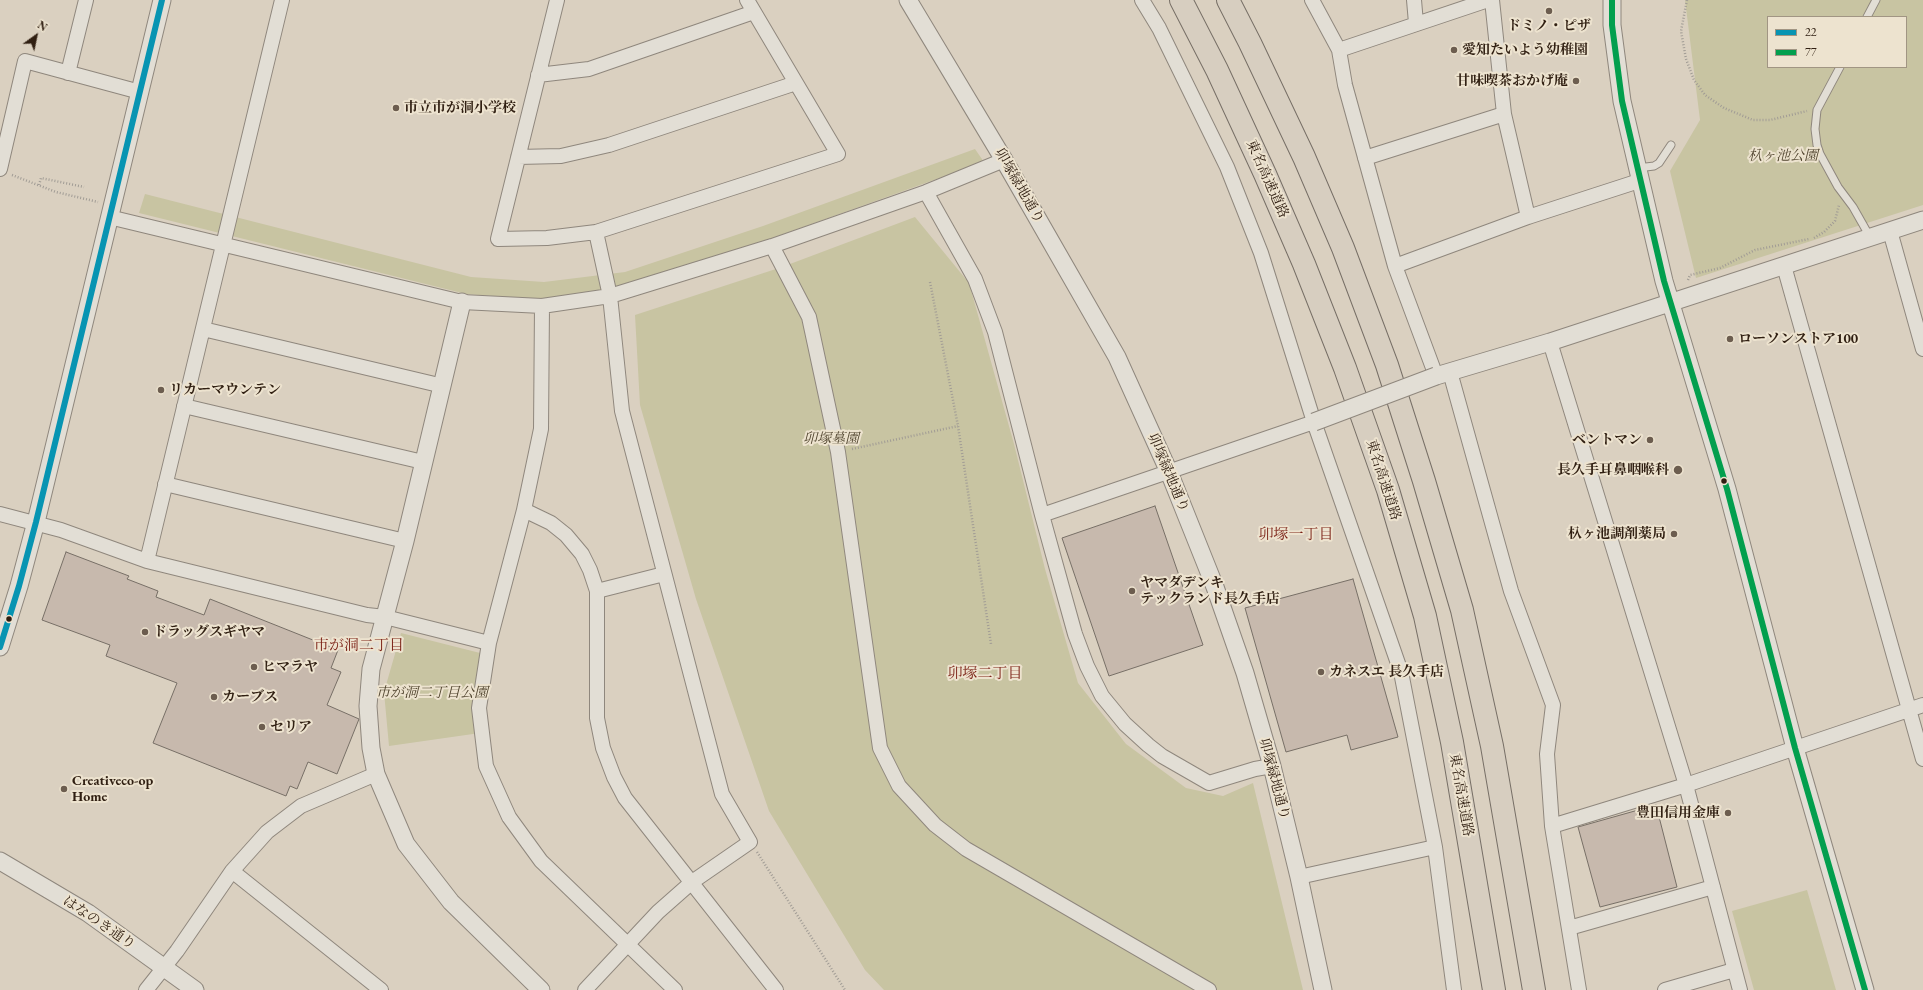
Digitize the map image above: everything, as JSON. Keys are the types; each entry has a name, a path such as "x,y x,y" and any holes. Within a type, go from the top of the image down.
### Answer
{"highway":[{"name":"東名高速道路","path":"1181,0 1217,70 1265,174 1304,264 1345,368 1388,490 1424,616 1452,742 1494,990"},
{"path":"1228,0 1250,43 1300,150 1343,248 1388,365 1424,481 1462,610 1492,746 1534,990"}],"street":[{"path":"68,73 86,0"},
{"path":"0,647 19,586 36,522 162,0"},
{"path":"147,561 282,0"},
{"path":"557,0 498,239 547,238 596,232 838,154 747,0"},
{"name":"卯塚緑地通り","path":"908,0 1004,160 1117,358 1169,472 1215,587 1245,674 1272,766 1299,877 1319,989"},
{"path":"1142,0 1159,28 1227,167 1261,253 1277,300 1314,422 1401,672 1435,848 1454,990"},
{"path":"1312,0 1339,50 1345,85 1395,266 1443,374 1512,591 1553,705 1547,754 1552,826 1579,990"},
{"path":"1414,0 1416,23"},
{"path":"1339,50 1488,0"},
{"path":"1492,0 1504,114 1528,217"},
{"path":"1612,0 1612,26 1622,102 1638,175 1670,303 1727,489 1795,748 1865,990"},
{"path":"538,75 589,69 754,12"},
{"path":"3,171 25,61 140,92"},
{"path":"518,157 561,156 609,145 796,83"},
{"path":"1365,158 1504,114"},
{"path":"110,212 223,244 462,302 542,306 610,296 772,246 926,192 1004,160"},
{"path":"1395,266 1638,175"},
{"path":"926,192 975,279 995,332 1042,515 1075,634 1086,666 1102,696 1125,724 1162,756 1208,783 1255,769 1272,766"},
{"path":"1042,515 1314,422 1443,374 1550,342 1923,220"},
{"path":"1890,231 1923,349"},
{"path":"585,990 658,912 692,882 750,842 722,794 622,411 610,296 596,232"},
{"path":"772,246 809,317 838,452 880,748 899,786 935,825 966,849 1209,990"},
{"path":"1784,266 1923,759"},
{"path":"462,302 405,541 371,669 368,706 371,748 376,774 406,844 450,902 541,990"},
{"path":"542,306 541,429 524,510 489,643 479,708 486,766 509,817 541,861 675,990"},
{"path":"203,329 443,386"},
{"path":"1550,342 1686,785 1740,990"},
{"path":"184,406 423,462"},
{"path":"165,484 405,541"},
{"path":"524,510 551,523 566,535 590,570 597,591 597,718 603,748 614,777 625,798 776,990"},
{"path":"0,514 36,522 147,561 367,615 385,617 489,643"},
{"path":"597,591 664,574"},
{"path":"1552,826 1686,785 1923,705"},
{"path":"146,990 164,968 232,870 267,832 301,806 376,774"},
{"path":"1299,877 1435,848"},
{"name":"はなのき通り","path":"0,861 88,913 195,990"},
{"path":"232,870 381,990"},
{"path":"1569,928 1713,887"},
{"path":"1665,990 1734,970"}],"lane":[{"path":"1868,16 1876,0"},
{"path":"1839,68 1817,110 1815,129 1817,145 1820,154 1843,194 1853,207 1870,238"},
{"path":"1638,175 1659,162 1671,145"}],"path":[{"path":"1687,0 1681,31 1686,59 1694,80 1705,95 1724,108 1753,120 1770,120 1817,110"},
{"path":"3,171 110,212"},
{"path":"39,185 41,178 84,188"},
{"path":"1687,282 1690,275 1720,268 1755,250 1813,239 1824,232 1835,221 1843,194"},
{"path":"930,282 958,426 991,644"},
{"path":"838,452 958,426"},
{"path":"750,842 845,990"}],"green space":[{"name":"杁ヶ池公園","path":"1685,0 1923,0 1923,205 1696,278 1670,171 1700,120"},
{"path":"975,149 984,162 767,240 625,287 543,300 466,294 139,213 145,194 471,277 544,282 625,272 763,226"},
{"name":"卯塚墓園","path":"915,217 969,283 1014,444 1045,569 1078,683 1126,744 1186,788 1223,796 1253,783 1303,990 884,990 865,970 769,811 696,599 640,405 635,315 782,267"},
{"name":"市が洞二丁目公園","path":"401,633 484,654 480,733 389,746 384,692"},
{"path":"1807,890 1836,990 1754,990 1732,911"}],"building":[{"name":"ヤマダデンキ テックランド長久手店","path":"1155,506 1203,645 1109,676 1062,538"},
{"path":"66,552 129,576 127,579 158,591 156,597 204,615 210,599 338,650 331,668 341,672 327,705 359,719 337,774 308,762 297,789 290,786 286,796 153,743 177,683 106,656 110,645 42,620"},
{"name":"カネスエ 長久手店","path":"1353,579 1398,737 1351,750 1347,735 1286,752 1245,608"},
{"path":"1656,805 1677,887 1600,907 1578,827"}],"transit line":[{"name":"22","path":"0,647 19,586 36,522 162,0"},
{"name":"77","path":"1612,0 1612,25 1622,101 1664,281 1727,489 1795,748 1865,990"}],"place":[{"name":"ドミノ・ピザ","path":"1549,11"},
{"name":"愛知たいよう幼稚園","path":"1454,50"},
{"name":"甘味喫茶おかげ庵","path":"1576,81"},
{"name":"市立市が洞小学校","path":"396,108"},
{"name":"ローソンストア100","path":"1730,339"},
{"name":"リカーマウンテン","path":"161,390"},
{"name":"ベントマン","path":"1650,440"},
{"name":"長久手耳鼻咽喉科","path":"1678,470"},
{"name":"杁ヶ池調剤薬局","path":"1674,534"},
{"name":"ヤマダデンキ テックランド長久手店","path":"1132,591"},
{"name":"ドラッグスギヤマ","path":"145,632"},
{"name":"ヒマラヤ","path":"254,667"},
{"name":"カネスエ 長久手店","path":"1321,672"},
{"name":"カーブス","path":"214,697"},
{"name":"セリア","path":"262,727"},
{"name":"Creativeco-op Home","path":"64,789"},
{"name":"豊田信用金庫","path":"1728,813"}],"district":[{"name":"卯塚一丁目","path":"1296,535"},
{"name":"市が洞二丁目","path":"359,646"},
{"name":"卯塚二丁目","path":"985,674"}]}
